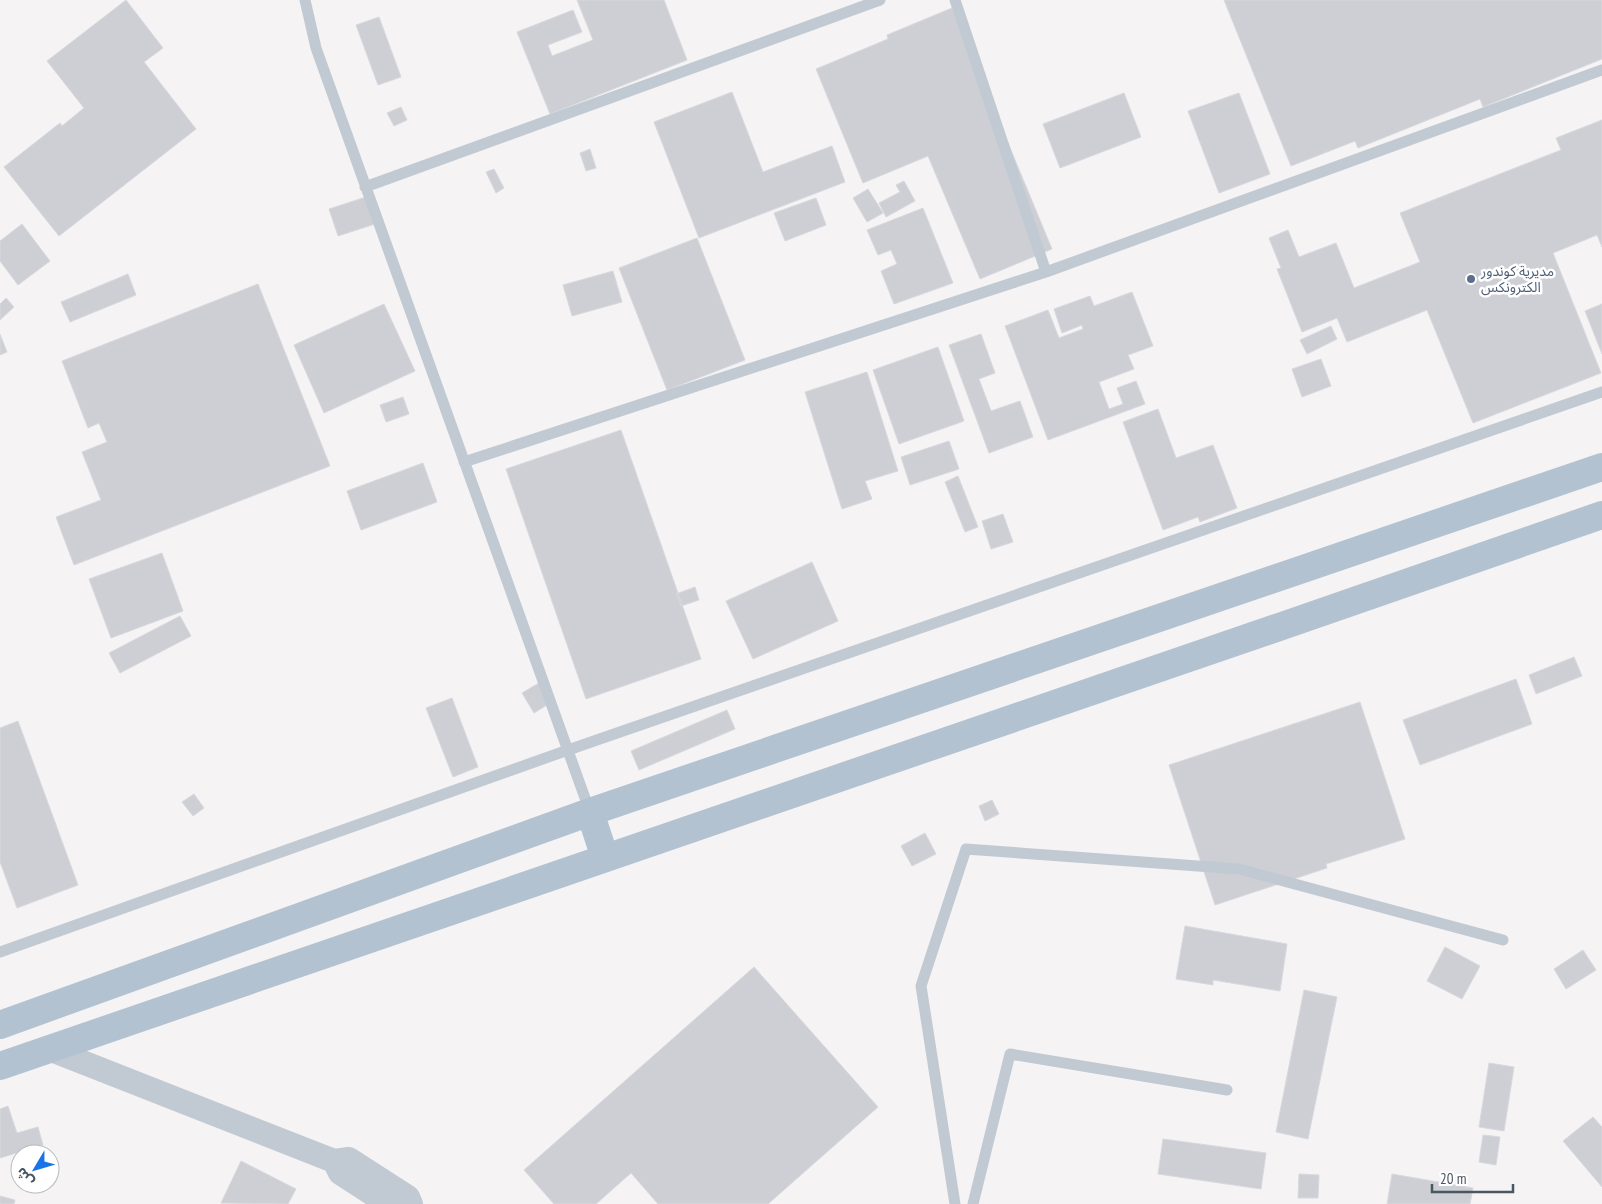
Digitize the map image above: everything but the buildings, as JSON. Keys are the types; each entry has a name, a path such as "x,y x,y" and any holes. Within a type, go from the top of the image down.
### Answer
{"main road":[{"path":"0,1025 590,812 1602,467"},
{"path":"0,1066 1271,631 1602,515"},
{"path":"590,812 605,858"},
{"path":"32,1013 49,1049"}],"street":[{"path":"49,1049 334,1161 349,1158 408,1197 411,1204"},
{"path":"334,1161 340,1173 388,1204"}],"lane":[{"path":"305,0 316,48 590,812"},
{"path":"365,187 880,0"},
{"path":"955,0 1046,272"},
{"path":"464,462 1046,272 1602,70"},
{"path":"0,952 568,750 1602,392"},
{"path":"955,1204 921,986 966,849 1238,869 1503,940"},
{"path":"973,1204 1010,1054 1228,1090"}],"place":[{"name":"مديرية كوندور الكترونكس","path":"1471,279"}]}
